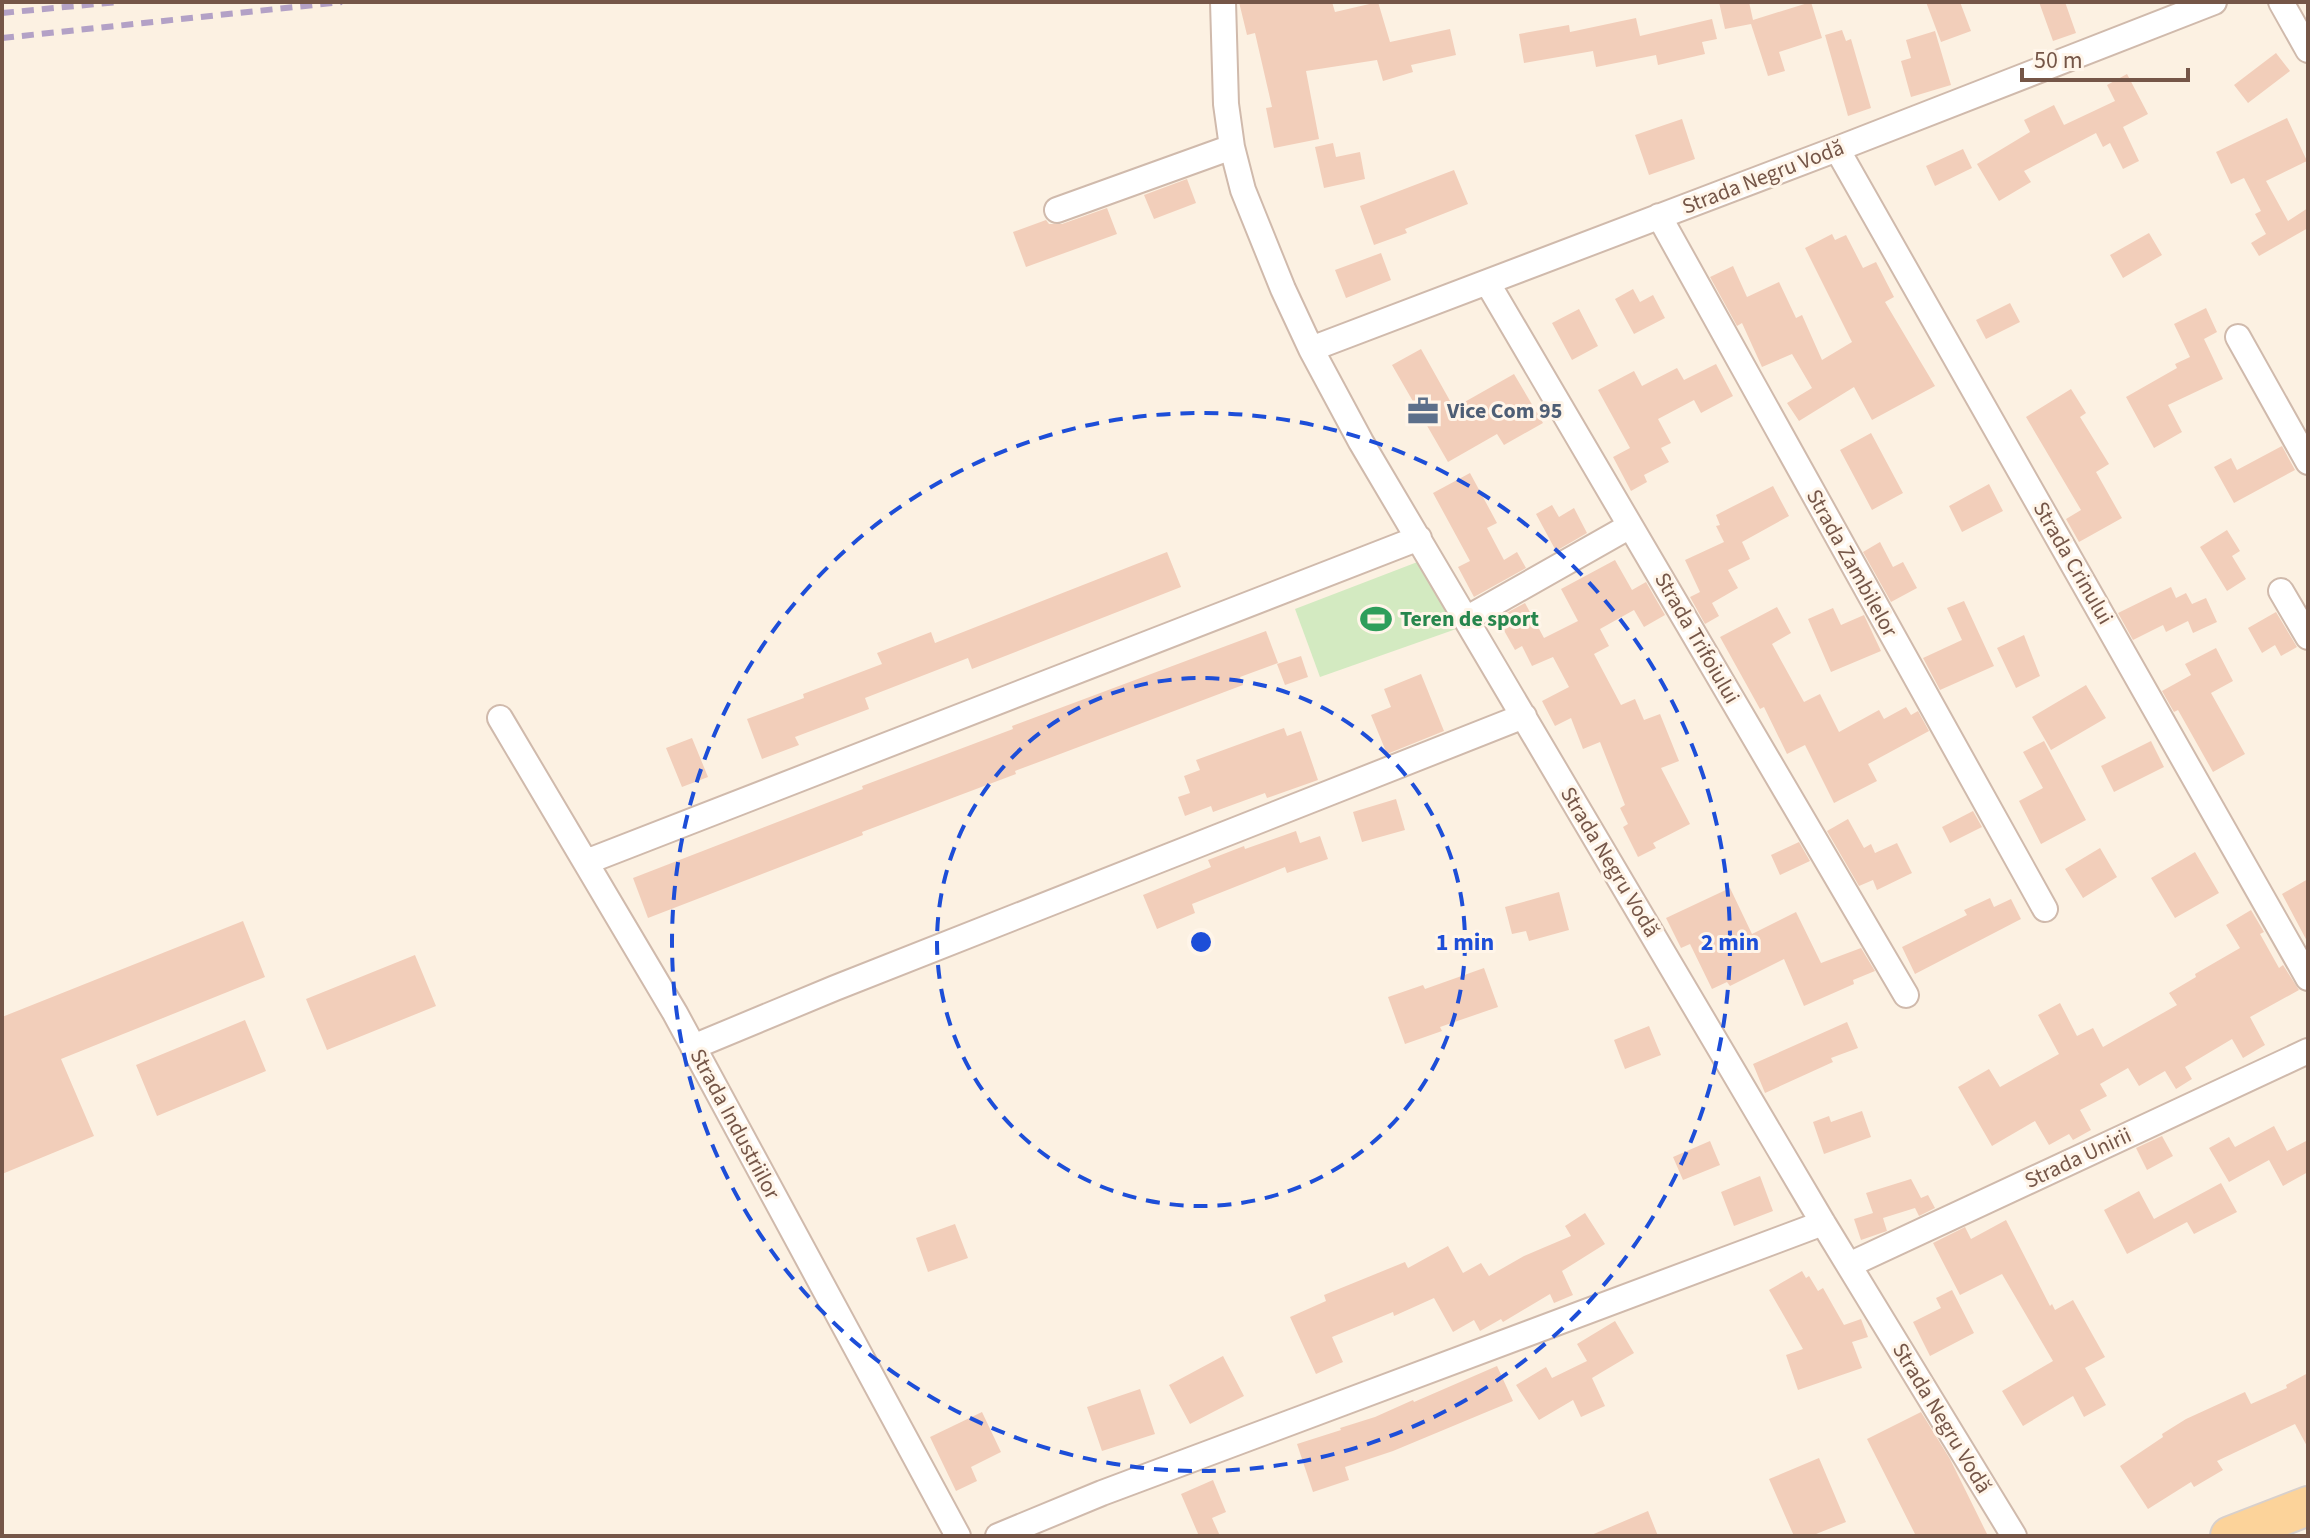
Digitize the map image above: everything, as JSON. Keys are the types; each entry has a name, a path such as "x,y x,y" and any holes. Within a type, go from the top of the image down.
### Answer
{"main road":[{"path":"2230,1536 2308,1506"}],"street":[{"name":"Strada Negru Vodă","path":"1223,2 1226,92 1232,147 1259,234 1311,349 1361,442 1823,1223 2014,1536"},
{"name":"Strada Negru Vodă","path":"1311,349 2214,2"},
{"path":"2281,2 2308,50"},
{"path":"1057,210 1232,147"},
{"name":"Strada Crinului","path":"1837,149 2308,978"},
{"name":"Strada Zambilelor","path":"1659,216 2045,909"},
{"name":"Strada Trifoiului","path":"1487,282 1906,995"},
{"path":"2238,337 2308,462"},
{"path":"1466,619 1630,526"},
{"path":"586,862 1419,538"},
{"path":"2281,591 2308,637"},
{"path":"693,1047 1524,716"},
{"name":"Strada Industriilor","path":"500,718 693,1047 958,1536"},
{"name":"Strada Unirii","path":"1849,1265 2308,1051"},
{"path":"998,1536 1102,1493 1823,1223"}],"green space":[{"name":"Teren de sport","path":"1420,561 1459,628 1320,677 1295,609"}],"building":[{"path":"1239,2 1332,2 1335,12 1378,2 1390,42 1450,29 1456,55 1411,65 1413,72 1383,81 1377,60 1306,71 1319,139 1274,148 1266,108 1272,107 1255,33 1247,35"},
{"path":"1719,2 1749,2 1753,20 1811,2 1822,38 1779,52 1785,71 1768,76 1751,24 1725,29"},
{"path":"1926,2 1960,2 1971,31 1941,42"},
{"path":"2039,2 2065,2 2076,33 2053,41"},
{"path":"1636,18 1640,36 1712,19 1717,39 1702,42 1705,54 1658,65 1656,55 1596,67 1593,51 1524,63 1519,34 1569,25 1570,32"},
{"path":"1842,30 1846,41 1851,39 1871,108 1848,116 1825,35"},
{"path":"1935,31 1951,85 1911,97 1901,61 1911,58 1906,40"},
{"path":"2276,53 2290,71 2248,103 2234,85"},
{"path":"2127,74 2148,114 2123,127 2139,161 2123,169 2110,143 2103,147 2096,133 2024,171 2031,182 1999,201 1977,164 2030,132 2024,120 2054,105 2064,125 2115,101 2107,85"},
{"path":"2287,118 2307,161 2266,181 2288,221 2308,208 2308,228 2259,256 2251,243 2266,234 2255,214 2261,211 2244,178 2231,184 2216,152"},
{"path":"1682,119 1695,159 1649,175 1635,135"},
{"path":"1333,143 1336,157 1360,152 1365,179 1324,188 1315,147"},
{"path":"1963,149 1972,168 1935,186 1926,166"},
{"path":"1454,170 1468,204 1374,245 1360,206"},
{"path":"1187,179 1196,203 1154,219 1144,195"},
{"path":"1107,208 1117,234 1026,267 1013,232 1046,220 1049,224 1062,224"},
{"path":"2149,233 2162,255 2123,278 2110,255"},
{"path":"1832,234 1835,240 1846,235 1863,268 1876,262 1894,297 1885,302 1935,386 1872,420 1854,387 1799,421 1787,403 1812,388 1792,354 1762,367 1742,323 1737,326 1710,277 1733,266 1747,297 1779,282 1796,318 1802,315 1822,360 1852,342 1805,248"},
{"path":"1381,253 1391,280 1346,298 1335,270"},
{"path":"1633,289 1640,302 1653,295 1665,318 1634,334 1615,299"},
{"path":"2010,303 2020,322 1986,339 1976,320"},
{"path":"2206,308 2217,332 2204,339 2223,379 2168,405 2182,432 2154,448 2126,397 2177,368 2175,364 2190,357 2174,324"},
{"path":"1579,309 1598,346 1572,360 1552,323"},
{"path":"1421,349 1454,408 1514,374 1543,423 1504,445 1497,434 1448,462 1392,365"},
{"path":"1716,364 1733,396 1701,413 1694,400 1658,419 1671,443 1661,448 1669,462 1644,475 1647,482 1631,491 1613,457 1630,448 1598,390 1634,371 1642,386 1677,368 1684,380"},
{"path":"2071,389 2086,413 2080,417 2109,464 2096,472 2122,518 2079,542 2066,519 2081,510 2026,417"},
{"path":"1871,433 1903,493 1872,510 1840,450"},
{"path":"2282,446 2295,470 2234,503 2214,467 2231,458 2237,470"},
{"path":"1470,473 1497,523 1487,528 1504,560 1517,552 1526,568 1474,597 1458,567 1470,561 1433,493"},
{"path":"1989,484 2003,511 1962,532 1949,506"},
{"path":"1773,486 1789,516 1742,542 1750,559 1728,570 1738,588 1712,603 1719,616 1705,624 1690,597 1700,592 1685,560 1724,542 1716,526 1720,525 1716,515"},
{"path":"1552,505 1559,517 1574,508 1587,533 1556,551 1536,514"},
{"path":"2227,530 2240,551 2232,556 2246,579 2227,591 2200,547"},
{"path":"1880,542 1893,567 1903,562 1917,588 1891,602 1863,552"},
{"path":"1167,552 1181,587 972,669 968,658 865,698 869,709 795,737 799,745 762,759 747,719 882,664 877,653 931,632 935,643"},
{"path":"1615,560 1632,590 1646,582 1665,615 1644,627 1634,610 1600,629 1609,646 1594,654 1621,705 1635,699 1644,720 1660,714 1679,761 1661,768 1690,824 1653,843 1656,848 1638,857 1623,827 1628,824 1620,808 1625,805 1600,742 1583,749 1571,718 1555,726 1542,701 1569,687 1553,657 1532,666 1522,646 1515,650 1497,618 1525,603 1544,638 1578,621 1561,589"},
{"path":"2171,587 2176,598 2186,593 2192,604 2206,598 2217,622 2193,633 2188,621 2166,632 2163,625 2133,640 2118,613"},
{"path":"1964,601 1994,666 1940,690 1923,658 1962,640 1947,608"},
{"path":"1777,607 1791,633 1772,644 1804,702 1820,694 1839,732 1879,710 1884,719 1906,707 1911,715 1918,711 1929,731 1868,764 1877,781 1834,803 1805,745 1787,754 1764,707 1760,709 1720,637"},
{"path":"1833,608 1841,625 1864,615 1881,651 1831,672 1808,619"},
{"path":"2276,612 2297,647 2281,656 2275,645 2262,653 2248,628"},
{"path":"1266,631 1278,663 1240,677 1243,685 1015,771 1016,774 648,918 633,878 1013,729 1012,726"},
{"path":"2024,635 2040,676 2016,688 1997,648"},
{"path":"2216,648 2233,681 2211,693 2245,754 2213,772 2178,710 2174,712 2162,691 2191,675 2185,664"},
{"path":"1301,656 1308,677 1285,685 1277,664"},
{"path":"1421,674 1444,731 1387,754 1371,715 1391,707 1384,689"},
{"path":"2086,685 2106,718 2051,750 2032,717"},
{"path":"1284,728 1287,736 1301,731 1318,780 1267,798 1265,793 1213,812 1211,806 1185,816 1178,797 1190,793 1184,776 1200,770 1196,760"},
{"path":"692,738 708,777 682,787 666,748"},
{"path":"2044,741 2086,820 2041,844 2019,801 2043,788 2023,752"},
{"path":"2151,741 2164,767 2114,792 2101,766"},
{"path":"1396,799 1405,830 1362,842 1353,812"},
{"path":"1973,811 1982,827 1950,843 1942,827"},
{"path":"1848,819 1864,848 1871,844 1875,853 1897,843 1912,873 1877,890 1873,880 1859,886 1827,831"},
{"path":"1296,831 1300,843 1320,836 1328,859 1287,873 1285,867 1192,904 1195,913 1157,929 1143,895 1211,867 1208,860"},
{"path":"1799,842 1810,861 1780,875 1771,855"},
{"path":"2100,848 2117,877 2083,898 2065,869"},
{"path":"2195,852 2219,893 2175,918 2151,878"},
{"path":"2308,879 2308,943 2282,894"},
{"path":"1730,888 1752,934 1796,912 1821,963 1861,948 1875,971 1804,1006 1784,959 1730,986 1727,982 1712,989 1690,944 1681,948 1666,918"},
{"path":"1559,892 1569,930 1529,941 1526,931 1512,934 1505,907"},
{"path":"1990,898 1994,907 2011,899 2021,919 1915,974 1902,947 1967,915 1964,910"},
{"path":"2251,910 2279,968 2283,965 2299,990 2250,1017 2265,1045 2243,1058 2232,1039 2185,1067 2192,1079 2176,1089 2165,1071 2139,1086 2128,1068 2100,1084 2107,1096 2080,1110 2091,1130 2073,1140 2069,1134 2049,1145 2035,1121 1992,1146 1958,1087 1989,1069 2000,1087 2059,1054 2038,1015 2060,1003 2077,1036 2093,1028 2103,1047 2177,1005 2169,993 2240,948 2226,925"},
{"path":"243,921 265,977 61,1059 94,1136 2,1174 2,1017"},
{"path":"415,955 436,1006 327,1050 306,999"},
{"path":"1484,968 1498,1007 1440,1027 1442,1031 1405,1044 1388,997 1423,985 1425,989"},
{"path":"245,1020 266,1071 157,1116 136,1065"},
{"path":"1847,1022 1858,1048 1831,1058 1833,1062 1765,1093 1753,1064"},
{"path":"1649,1026 1661,1055 1625,1069 1614,1040"},
{"path":"1862,1111 1871,1137 1824,1154 1813,1122 1829,1116 1831,1122"},
{"path":"2274,1126 2287,1151 2308,1140 2308,1172 2283,1186 2269,1160 2229,1182 2209,1148 2229,1137 2235,1147"},
{"path":"2162,1136 2173,1156 2147,1170 2136,1148"},
{"path":"1710,1141 1720,1165 1683,1180 1673,1157"},
{"path":"1760,1176 1773,1211 1734,1226 1721,1192"},
{"path":"1911,1179 1921,1198 1928,1195 1935,1208 1919,1216 1915,1208 1883,1218 1887,1231 1861,1240 1854,1219 1873,1213 1866,1193"},
{"path":"2221,1183 2237,1212 2194,1234 2187,1222 2127,1254 2104,1210 2139,1191 2154,1219"},
{"path":"1585,1213 1605,1244 1562,1271 1573,1295 1554,1303 1550,1294 1503,1322 1501,1319 1480,1331 1474,1320 1453,1332 1434,1298 1394,1316 1393,1312 1332,1337 1343,1362 1316,1374 1290,1317 1326,1301 1324,1295 1405,1262 1408,1268 1448,1246 1463,1273 1481,1263 1489,1276 1524,1256 1571,1236 1565,1226"},
{"path":"2006,1220 2050,1306 2052,1304 2055,1310 2073,1300 2105,1357 2085,1368 2106,1405 2084,1417 2073,1396 2023,1426 2002,1391 2053,1361 2002,1274 1960,1295 1933,1243 1965,1227 1971,1239"},
{"path":"955,1224 968,1258 928,1272 916,1238"},
{"path":"1802,1271 1818,1291 1823,1288 1844,1325 1861,1319 1868,1337 1852,1342 1862,1368 1798,1390 1786,1355 1803,1349 1769,1290"},
{"path":"1952,1290 1974,1333 1930,1356 1913,1322 1941,1308 1936,1298"},
{"path":"1615,1321 1634,1353 1592,1378 1605,1406 1581,1417 1573,1400 1539,1420 1516,1385 1546,1367 1552,1378 1587,1361 1577,1344"},
{"path":"1223,1356 1244,1396 1190,1424 1169,1385"},
{"path":"1497,1366 1513,1401 1393,1451 1345,1467 1349,1480 1313,1492 1297,1444 1414,1402"},
{"path":"2308,1373 2308,1448 2295,1424 2217,1461 2223,1470 2194,1487 2191,1482 2148,1509 2120,1466 2186,1419 2245,1392 2251,1404 2287,1388 2286,1385"},
{"path":"1140,1389 1155,1434 1102,1451 1087,1407"},
{"path":"982,1412 1001,1452 971,1467 977,1481 956,1491 930,1437"},
{"path":"1921,1412 1950,1459 1988,1536 1916,1536 1867,1439"},
{"path":"1819,1458 1846,1522 1811,1536 1794,1536 1769,1479"},
{"path":"1213,1480 1226,1512 1212,1518 1220,1536 1199,1536 1181,1494"},
{"path":"1648,1511 1658,1536 1589,1536"}],"railway":[{"path":"2,13 118,2"},
{"path":"2,38 342,2"}],"place":[{"name":"Vice Com 95","path":"1423,411"},
{"name":"Teren de sport","path":"1376,619"}]}
